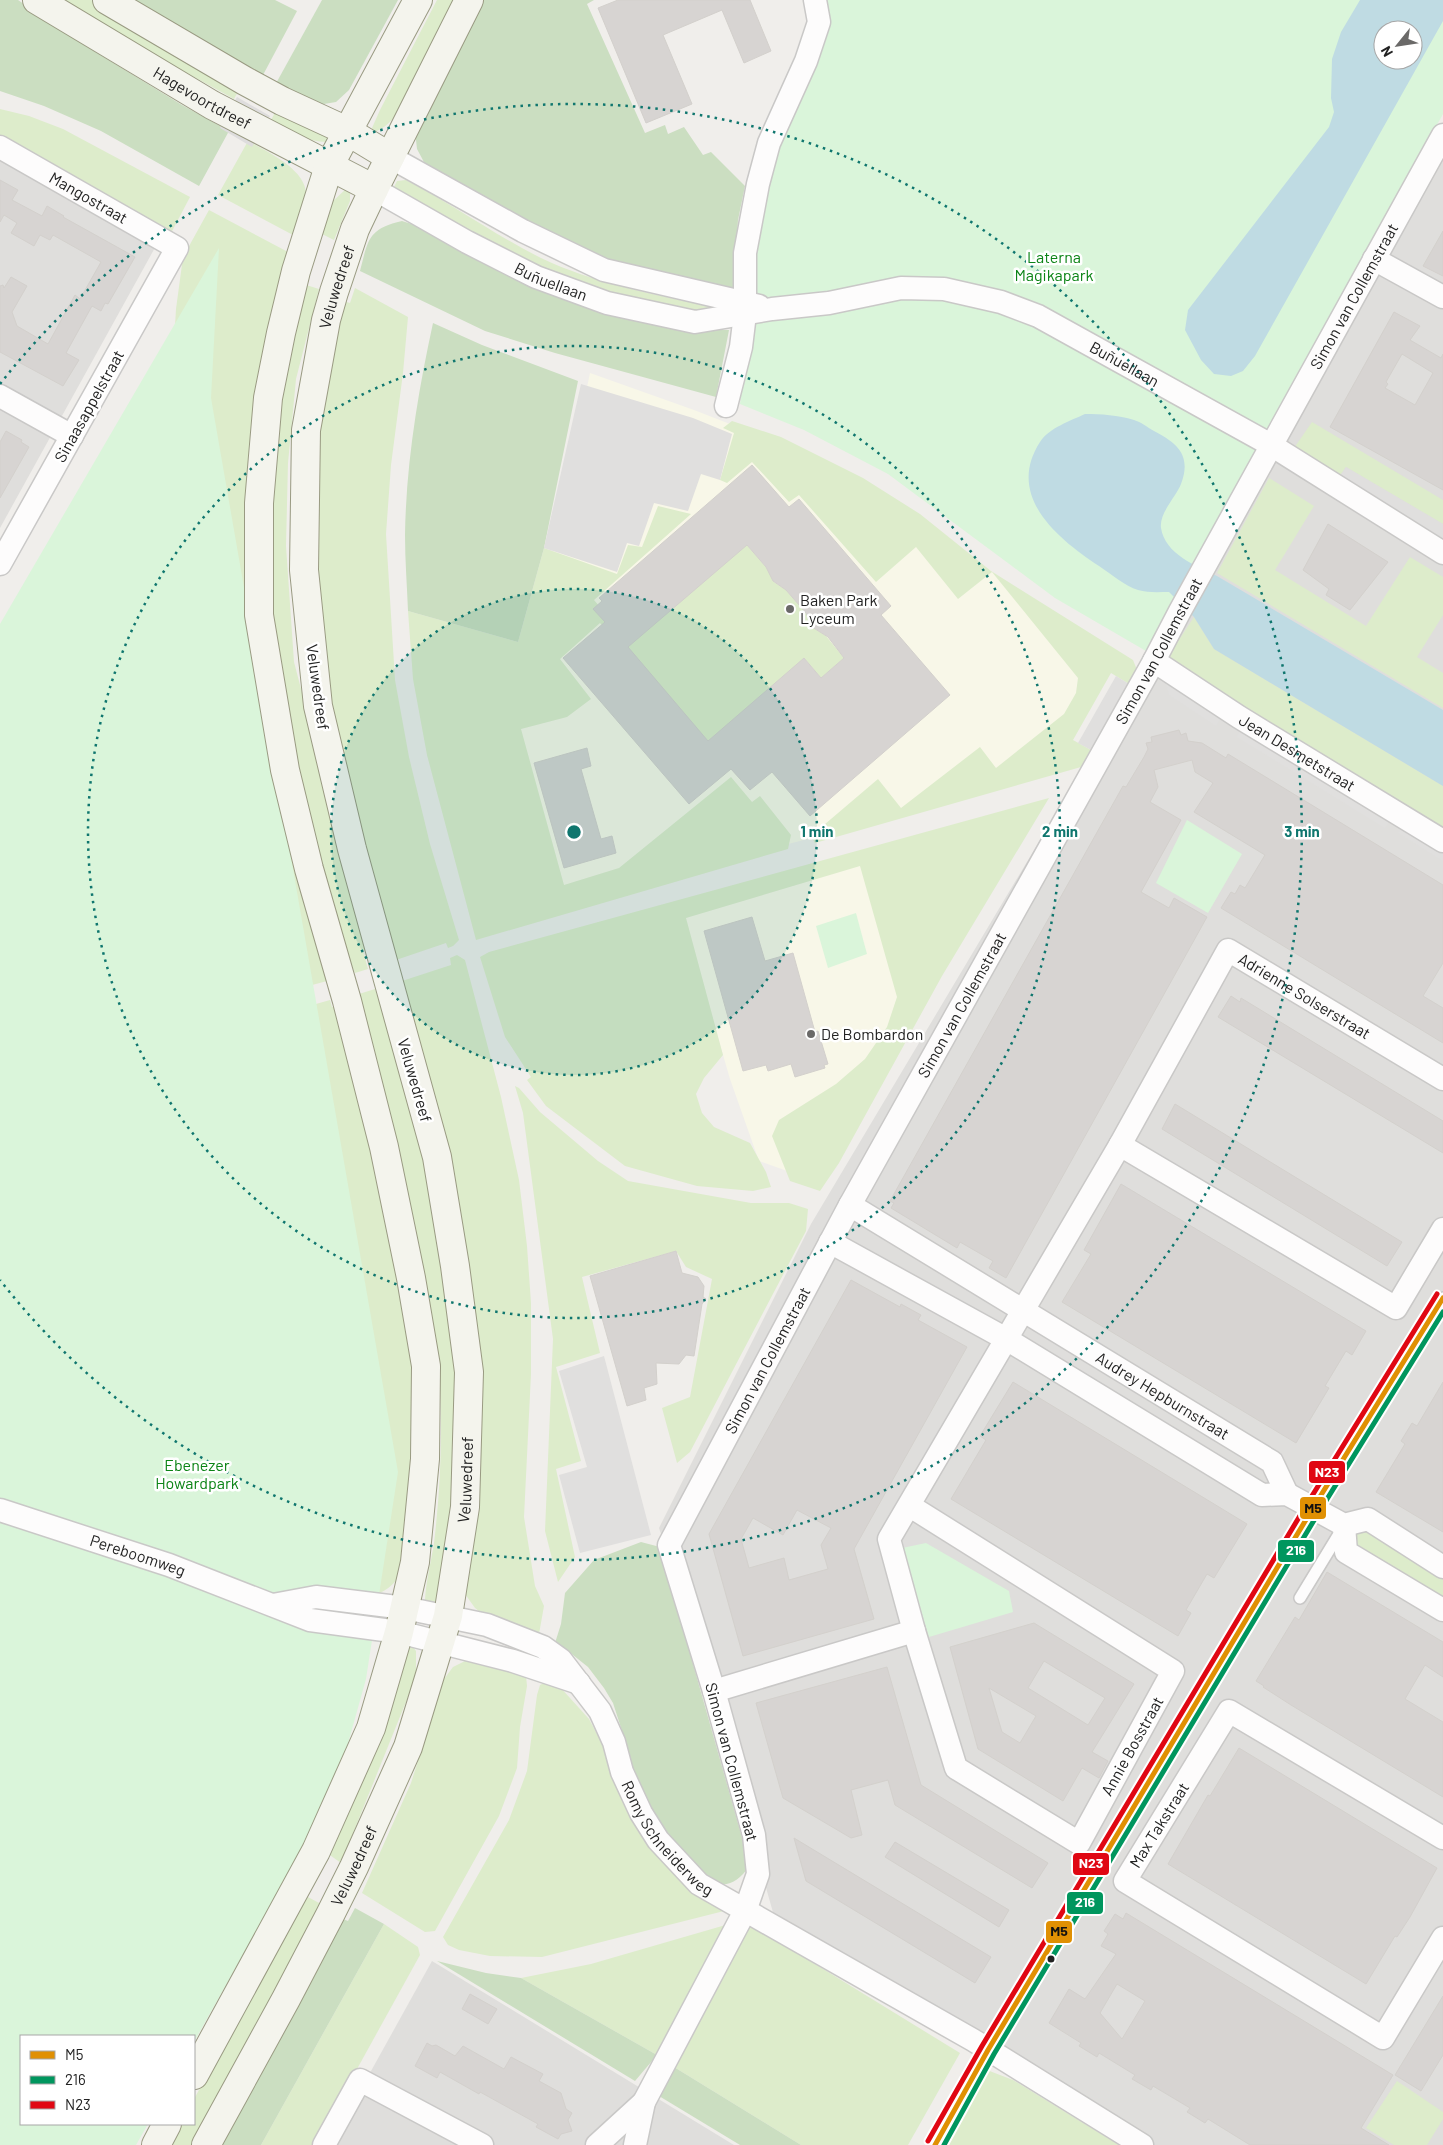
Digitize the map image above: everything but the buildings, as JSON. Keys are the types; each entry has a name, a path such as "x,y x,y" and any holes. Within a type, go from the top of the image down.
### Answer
{"main road":[{"name":"Hagevoortdreef","path":"37,0 229,113 374,189"},
{"path":"107,0 245,81 282,101 347,131 390,157"},
{"path":"195,2073 316,1851 372,1728 402,1620 415,1562 425,1458 426,1366 411,1278 384,1146 347,1001 309,869 285,770 259,615 259,503 268,398 281,333 296,271 329,166 418,0"},
{"name":"Veluwedreef","path":"206,2145 286,1999 354,1867 408,1747 448,1616 465,1507 469,1372 455,1266 437,1157 352,849 318,706 304,570 306,430 326,320 334,292 374,189 469,0"},
{"path":"156,2145 166,2125"}],"street":[{"path":"726,406 741,346 745,308 746,253 758,184 769,142 806,61 818,22 816,0"},
{"name":"Simon van Collemstraat","path":"644,2102 745,1911 758,1874 754,1835 714,1691 669,1545 850,1205 1154,661 1180,610 1443,135"},
{"name":"Mangostraat","path":"0,148 177,248"},
{"name":"Buñuellaan","path":"390,157 523,231 604,270 745,308 772,309 829,303 901,288 944,289 1001,302 1038,316 1271,445 1443,553"},
{"name":"Buñuellaan","path":"374,189 467,242 536,277 607,303 696,322 745,308"},
{"name":"Sinaasappelstraat","path":"0,564 177,248"},
{"path":"1374,259 1443,297"},
{"path":"0,396 72,436"},
{"name":"Jean Desmetstraat","path":"1154,661 1239,717 1443,841"},
{"name":"Adrienne Solserstraat","path":"1023,1311 1120,1145 1228,950 1443,1079"},
{"path":"1120,1145 1396,1308 1443,1229"},
{"name":"Audrey Hepburnstraat","path":"850,1205 1272,1462 1286,1494"},
{"name":"Audrey Hepburnstraat","path":"830,1242 1008,1340 1262,1495 1286,1494 1344,1525"},
{"path":"1008,1340 1023,1311"},
{"name":"Annie Bosstraat","path":"910,1506 1173,1671 1079,1842 956,1768 914,1631 889,1539 1008,1340"},
{"name":"Pereboomweg","path":"0,1510 169,1565 262,1603 272,1605 316,1597 402,1620 448,1616"},
{"path":"1443,1567 1368,1519 1344,1525 1346,1552 1443,1610"},
{"name":"Romy Schneiderweg","path":"448,1616 486,1625 543,1647 561,1660 600,1711 614,1742 622,1772 641,1813 658,1840 699,1884 988,2050 1142,2145"},
{"path":"402,1620 441,1642 579,1683"},
{"path":"714,1691 914,1631"},
{"name":"Max Takstraat","path":"1441,1947 1383,2038 1125,1881 1229,1711 1443,1838"},
{"path":"324,2145 360,2080 482,2145"},
{"path":"597,2145 644,2102"},
{"path":"635,2145 644,2102"}],"lane":[{"path":"935,2145 988,2050 1313,1508 1443,1298"},
{"path":"1300,1598 1344,1525"}],"shaded area":[{"path":"1443,135 1443,2145 1136,2145 776,1923 698,1647 659,1528 811,1224 1068,793"},
{"path":"0,158 157,244 0,528"},
{"name":"Baken Park Lyceum","path":"590,373 779,443 927,522 1113,664 1034,772 800,841 552,905 500,726 532,646"},
{"path":"581,384 693,418 732,434 720,480 701,474 688,511 654,503 639,546 627,543 617,572 544,548"},
{"path":"1346,467 1443,524 1443,543 1337,480"},
{"path":"1116,676 1129,684 1091,750 1078,743"},
{"path":"1166,684 1221,716 1216,726 1169,695"},
{"path":"1241,729 1390,820 1385,828 1237,737"},
{"path":"1402,828 1443,853 1443,861 1398,833"},
{"name":"De Bombardon","path":"877,854 917,1012 818,1182 759,1161 730,1079 682,913"},
{"path":"604,1356 651,1535 580,1553 559,1475 587,1467 559,1371"},
{"path":"432,1961 734,2145 330,2145"}],"green space":[{"path":"0,0 18,0 84,45 182,105 229,131 199,186 101,131 44,106 0,91"},
{"path":"50,0 91,0 241,86 234,99 82,15"},
{"path":"114,0 275,0 297,11 263,75"},
{"path":"322,0 398,0 349,90 336,102 324,104 306,101 274,87"},
{"path":"437,0 458,0 401,110 385,126 373,132 372,128 380,110"},
{"path":"482,0 594,0 587,4 645,133 665,125 668,134 684,127 703,155 711,152 745,186 738,220 733,292 624,270 540,232 425,164 417,149 415,131"},
{"name":"Laterna Magikapark","path":"816,0 1443,0 1443,114 1146,651 1055,598 888,474 804,430 740,404 751,321 751,237 800,52"},
{"path":"278,107 324,134 329,142 306,138 271,120"},
{"path":"0,109 29,116 63,129 190,197 170,235 0,139"},
{"path":"248,141 284,162 304,185 306,194 305,204 293,235 218,195"},
{"path":"406,180 490,230 561,267 601,281 706,306 712,308 712,313 643,305 538,272 393,189 397,181"},
{"path":"348,187 350,189 350,201 334,240 320,233 330,204"},
{"path":"209,210 288,252 282,269 288,272 250,477 322,962 327,981 275,995 174,342 183,257"},
{"path":"402,221 424,228 550,293 584,307 710,330 729,330 716,397 555,353 485,331 360,271 368,244 375,232 390,224"},
{"name":"Ebenezer Howardpark","path":"219,248 211,398 398,1472 366,1679 335,1790 195,2040 195,2035 20,2035 20,2125 147,2125 136,2145 0,2145 0,624"},
{"path":"303,284 319,289 296,379 288,463 286,546 294,662 369,949 363,951 368,969 355,973 348,956 343,956 282,699 271,595 273,439"},
{"path":"355,288 408,317 391,465 386,534 395,680 409,757 430,844 459,940 448,948 446,943 396,960 342,776 317,611 315,471 322,411 343,301 350,303"},
{"path":"433,323 482,345 578,381 544,548 518,642 408,611 405,535 410,455 422,375"},
{"path":"732,421 781,437 863,478 920,514 991,571 1133,660 1137,670 1129,684 1111,673 1073,740 1091,750 1081,767 815,843 811,836 878,779 901,808 980,747 996,768 1064,714 1076,693 1078,678 992,572 958,599 916,547 876,582 799,495 789,502 752,462 727,483 720,480 734,433 723,428"},
{"path":"1312,422 1443,500 1443,524 1346,467 1337,480 1292,451"},
{"path":"1269,478 1314,506 1275,570 1366,626 1410,557 1443,577 1443,615 1417,657 1443,673 1443,708 1217,573"},
{"path":"658,506 691,514 594,600 616,626 747,545 766,567 774,582 786,590 806,613 812,627 826,636 844,658 821,678 805,659 711,749 600,623 560,659 591,699 567,717 521,729 564,885 619,868 731,777 752,802 760,796 791,835 788,849 476,940 427,755 413,679 408,611 518,642 544,548 617,574 628,545 642,547"},
{"path":"1194,617 1214,649 1443,786 1443,828 1200,679 1171,664 1169,655"},
{"path":"1049,798 942,976 839,1163 820,1191 790,1181 772,1136 779,1120 836,1084 865,1059 887,1027 897,997 860,866 686,918 723,1055 704,1078 696,1094 702,1113 714,1127 750,1143 766,1172 771,1187 753,1191 697,1186 625,1166 546,1106 527,1080 531,1077 505,1037 480,957 489,952"},
{"path":"1187,820 1242,854 1208,913 1156,883"},
{"path":"856,913 867,954 828,968 816,926"},
{"path":"457,955 465,960 501,1097 519,1180 527,1246 531,1303 531,1374 524,1517 535,1586 544,1606 539,1634 485,1616 475,1608 465,1594 477,1445 402,981 451,965 450,958"},
{"path":"375,989 377,995 381,994 427,1168 440,1236 459,1399 459,1460 437,1602 433,1606 428,1605 425,1600 434,1543 440,1477 441,1412 439,1368 359,994"},
{"path":"330,1000 332,1007 338,1006 372,1139 413,1366 411,1482 401,1570 399,1576 389,1588 368,1598 281,1014"},
{"path":"515,1086 540,1112 598,1161 628,1181 751,1203 789,1203 808,1209 806,1231 690,1452 677,1463 662,1408 690,1397 712,1279 686,1267 676,1251 582,1277 600,1353 556,1367 581,1461 556,1469 575,1557 558,1582 545,1531 553,1339 523,1113"},
{"path":"1361,1527 1443,1575 1443,1603 1352,1548 1349,1532"},
{"path":"641,1542 660,1547 743,1841 748,1868 734,1882 725,1884 715,1883 683,1855 665,1835 633,1776 625,1740 613,1703 588,1667 555,1643 561,1624 565,1593 594,1560"},
{"path":"926,1543 1009,1591 1013,1612 929,1637 902,1548"},
{"path":"407,1646 413,1647 416,1651 416,1677 341,1863 327,1853"},
{"path":"467,1660 526,1676 527,1686 520,1727 517,1768 499,1816 435,1931 425,1932 362,1893 411,1783 444,1679 453,1667"},
{"path":"548,1681 560,1687 589,1719 606,1751 728,1910 542,1957 490,1956 459,1950 448,1945 443,1937 509,1820 527,1771 537,1695 540,1685"},
{"path":"306,1896 321,1904 195,2145 168,2145 179,2125 195,2125 195,2097"},
{"path":"355,1908 384,1924 261,2145 217,2145 343,1919 348,1921"},
{"path":"748,1923 960,2053 908,2145 801,2145 674,2067"},
{"path":"384,1924 418,1947 420,1955 315,2145 261,2145"},
{"path":"729,1924 657,2055 521,1978 591,1964"},
{"path":"437,1961 486,1973 521,1978 657,2055 635,2081"},
{"path":"674,2067 801,2145 740,2145 659,2096"},
{"path":"987,2070 1013,2080 1119,2145 945,2145"},
{"path":"1397,2081 1443,2112 1443,2119 1427,2145 1394,2145 1366,2128"}],"water":[{"path":"1360,0 1443,0 1443,21 1423,57 1423,20 1373,20 1373,70 1416,70 1255,356 1243,371 1231,376 1214,374 1201,360 1185,330 1188,310 1329,127 1334,112 1331,98 1332,59 1341,32"},
{"path":"1085,414 1116,416 1137,421 1169,440 1180,451 1185,465 1184,474 1179,489 1165,511 1161,522 1164,537 1168,545 1175,552 1443,710 1443,786 1214,649 1194,617 1169,592 1146,592 1128,586 1083,555 1053,529 1041,514 1032,498 1029,480 1031,462 1044,437 1060,425"}],"pier":[{"path":"237,97 270,116 252,147 220,128"}],"transit line":[{"name":"N23","path":"928,2141 982,2046 1307,1504 1437,1294"},
{"name":"M5","path":"935,2145 988,2050 1313,1508 1443,1298"},
{"name":"216","path":"944,2145 994,2054 1319,1512 1443,1312"}],"place":[{"name":"Baken Park Lyceum","path":"790,609"},
{"name":"De Bombardon","path":"811,1034"}]}
